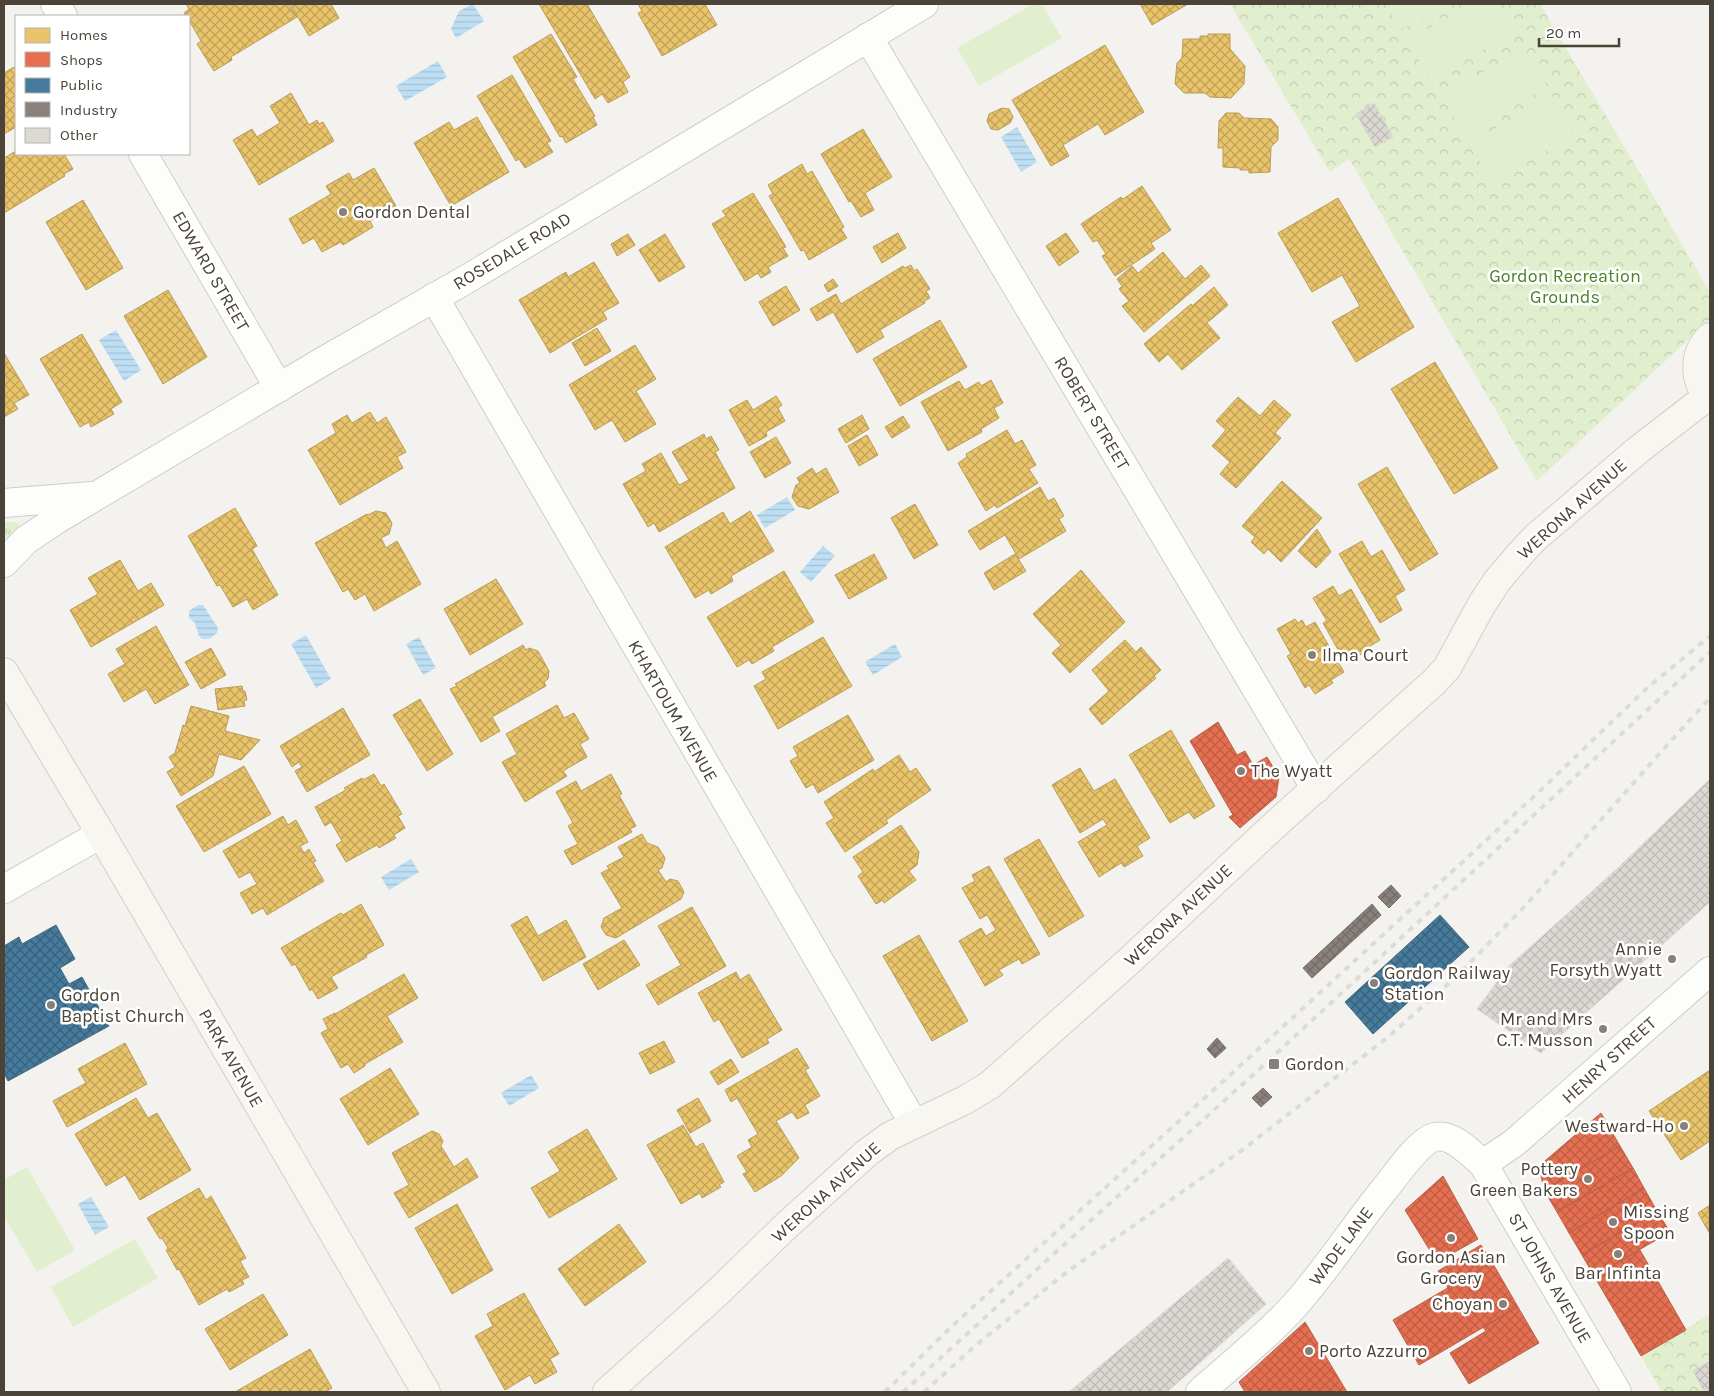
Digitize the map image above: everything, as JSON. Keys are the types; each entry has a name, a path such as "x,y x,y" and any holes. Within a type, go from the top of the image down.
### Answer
{"street":[{"path":"55,4 62,15"},
{"name":"ROSEDALE ROAD","path":"4,563 26,540 59,518 467,279 924,4"},
{"name":"ROBERT STREET","path":"868,38 1316,789"},
{"name":"EDWARD STREET","path":"144,155 279,388"},
{"name":"KHARTOUM AVENUE","path":"434,297 914,1124"},
{"path":"1709,397 1700,384 1697,363 1701,350 1710,337"},
{"name":"WERONA AVENUE","path":"607,1392 717,1293 786,1226 868,1152 890,1136 965,1100 990,1085 1128,962 1447,668 1482,604 1520,554 1580,498 1709,397"},
{"name":"ROSEDALE ROAD","path":"4,502 98,496"},
{"name":"PARK AVENUE","path":"4,672 426,1392"},
{"path":"4,889 100,834"},
{"name":"HENRY STREET","path":"1483,1164 1528,1132 1710,971"},
{"name":"WADE LANE","path":"1200,1392 1277,1325 1296,1304 1317,1279 1370,1206 1425,1142 1435,1137 1448,1138 1483,1164"},
{"name":"ST JOHNS AVENUE","path":"1483,1164 1617,1392"}],"green space":[{"path":"1033,4 1042,4 1062,38 979,86 957,48"},
{"name":"Gordon Recreation Grounds","path":"1230,4 1540,4 1710,292 1710,319 1537,481 1349,159 1330,172"},
{"path":"1386,4 1446,4 1401,30"},
{"path":"1471,4 1498,4 1514,31 1431,80 1408,41"},
{"path":"1524,48 1547,86 1465,136 1442,97"},
{"path":"1552,95 1575,134 1492,183 1470,144"},
{"path":"4,522 16,522 20,525 17,531 4,539"},
{"path":"27,1167 75,1250 37,1272 4,1216 4,1180"},
{"path":"135,1239 158,1278 73,1327 51,1287"},
{"path":"1710,1314 1710,1361 1693,1371 1704,1392 1662,1392 1641,1356"}],"water":[{"path":"473,4 484,21 456,38 451,29 459,11"},
{"path":"438,61 447,77 405,101 396,86"},
{"path":"1017,127 1037,162 1021,172 1001,137"},
{"path":"116,330 141,370 124,381 99,340"},
{"path":"787,497 795,510 765,528 757,515"},
{"path":"823,546 835,556 811,582 800,572"},
{"path":"198,605 203,605 218,628 217,633 209,639 202,639 199,636 195,623 189,618 189,611"},
{"path":"306,635 331,679 316,688 291,644"},
{"path":"419,637 436,668 423,675 406,644"},
{"path":"895,644 902,657 873,675 865,662"},
{"path":"411,859 419,872 389,890 381,877"},
{"path":"531,1075 539,1088 509,1106 501,1093"},
{"path":"91,1197 109,1227 95,1235 78,1204"}],"building: Homes":[{"path":"186,4 288,4 297,17 231,57 232,60 214,71 197,44 201,41 190,22 190,15 184,13 189,9"},
{"path":"290,4 331,4 339,18 309,36"},
{"path":"539,4 587,4 630,77 623,82 628,92 608,103 602,94 595,99"},
{"path":"638,4 705,4 717,25 662,56 638,13 642,11"},
{"path":"1140,4 1188,4 1152,25"},
{"path":"551,34 577,77 573,79 595,116 593,117 597,125 566,143 562,136 560,137 513,57"},
{"path":"1208,34 1230,34 1230,49 1245,66 1244,84 1231,98 1210,97 1205,93 1184,93 1175,84 1177,63 1182,58 1183,39 1200,39 1200,36 1208,36"},
{"path":"1105,45 1144,112 1105,135 1098,124 1063,145 1069,156 1051,166 1012,100"},
{"path":"14,67 15,69 15,128 4,134 4,73"},
{"path":"512,75 551,141 547,143 553,152 525,168 519,159 516,161 477,96"},
{"path":"291,93 309,125 317,120 319,124 323,122 334,141 259,185 233,140 252,129 257,137 280,123 270,106"},
{"path":"1002,108 1009,109 1013,117 1010,123 998,130 991,129 987,121 989,114"},
{"path":"1226,113 1239,113 1244,118 1271,119 1278,127 1278,140 1271,147 1270,172 1249,173 1249,170 1223,167 1223,148 1218,148 1219,121"},
{"path":"477,117 509,172 451,206 414,143 449,122 454,130"},
{"path":"863,129 892,177 865,193 874,210 861,217 851,201 849,202 821,154"},
{"path":"15,152 15,155 65,155 73,169 64,174 65,176 4,213 4,158"},
{"path":"802,164 807,174 812,171 844,227 841,229 847,238 809,260 804,250 801,251 769,196 773,194 768,185"},
{"name":"Gordon Dental","path":"374,168 396,206 370,221 373,227 343,245 341,242 322,252 314,238 303,244 289,219 331,194 326,186 349,173 353,180"},
{"path":"1142,186 1171,230 1151,243 1155,249 1115,276 1102,256 1106,254 1097,240 1093,242 1081,224 1121,197 1123,199"},
{"path":"753,193 786,247 783,248 788,256 768,267 771,272 761,278 758,273 745,281 712,224 726,216 722,211"},
{"path":"1338,198 1414,327 1356,362 1332,322 1360,306 1342,275 1312,292 1278,233"},
{"path":"83,200 123,268 86,290 46,222"},
{"path":"898,233 906,248 882,263 873,247"},
{"path":"1066,233 1079,252 1059,266 1046,246"},
{"path":"628,234 635,245 617,256 611,244"},
{"path":"665,234 685,267 659,282 639,250"},
{"path":"1163,252 1185,279 1201,265 1210,276 1144,332 1122,306 1129,301 1119,289 1122,286 1117,279 1132,266 1138,273"},
{"path":"594,262 619,303 603,312 607,319 550,353 519,300 566,272 568,277"},
{"path":"911,265 914,271 917,269 930,289 926,291 930,298 924,301 925,303 880,330 884,337 857,353 833,312 817,321 810,309 836,294 841,304 903,266 905,268"},
{"path":"833,279 838,286 828,292 824,285"},
{"path":"786,286 800,310 773,326 759,302"},
{"path":"1214,287 1228,305 1207,323 1220,338 1182,370 1168,354 1159,362 1144,344"},
{"path":"168,290 207,357 163,384 124,316"},
{"path":"940,320 967,367 900,406 873,359"},
{"path":"597,328 611,351 585,366 572,343"},
{"path":"82,334 122,402 111,409 114,414 91,427 89,422 80,427 40,359"},
{"path":"635,345 656,379 636,391 656,424 625,442 612,420 595,430 569,385"},
{"path":"4,353 29,395 14,403 18,409 4,417"},
{"path":"1435,362 1498,468 1454,494 1391,389"},
{"path":"991,380 1003,403 994,408 999,418 981,429 982,432 948,451 921,402 959,381 965,390 979,382 981,386"},
{"path":"776,396 782,405 778,408 785,421 766,432 767,436 749,446 729,410 747,400 753,410"},
{"path":"1238,397 1260,416 1274,400 1291,415 1275,433 1281,438 1236,488 1220,474 1230,462 1212,446 1226,430 1216,421"},
{"path":"370,412 377,423 386,417 406,452 397,457 403,468 340,505 308,450 336,433 332,424 347,415 352,423"},
{"path":"862,415 869,429 846,443 838,429"},
{"path":"903,416 910,427 892,438 885,427"},
{"path":"1007,430 1015,444 1022,440 1036,465 1029,469 1038,483 997,508 995,505 986,511 958,463 967,457 966,454"},
{"path":"704,434 706,439 711,436 719,450 715,452 735,488 659,532 654,523 648,527 623,484 646,471 642,464 661,453 679,485 689,480 672,452"},
{"path":"867,435 878,455 859,466 848,446"},
{"path":"776,437 791,463 765,478 750,452"},
{"path":"1387,467 1438,554 1410,571 1358,484"},
{"path":"812,468 816,474 826,468 839,492 809,509 798,506 792,497 796,485 800,483 797,478"},
{"path":"1282,481 1322,518 1281,562 1268,549 1264,554 1251,542 1255,537 1242,526"},
{"path":"1040,487 1048,501 1054,498 1064,516 1059,519 1066,531 1019,559 1005,535 980,550 968,531"},
{"path":"915,504 938,545 914,559 891,518"},
{"path":"235,508 257,546 252,549 278,595 253,610 247,599 233,607 220,585 217,586 188,536"},
{"path":"376,511 386,513 392,523 389,534 381,538 386,548 397,541 421,584 374,611 365,594 355,600 348,589 343,592 315,543 367,514"},
{"path":"750,511 774,551 731,576 733,581 711,594 709,590 695,598 665,547 723,512 730,524"},
{"path":"1317,529 1331,552 1316,568 1298,551"},
{"path":"1362,541 1371,557 1382,550 1405,590 1395,596 1402,610 1380,623 1339,554"},
{"path":"874,554 887,578 849,599 835,575"},
{"path":"1015,554 1026,571 994,590 984,573"},
{"path":"120,560 138,591 151,583 164,605 91,647 70,610 98,594 88,578"},
{"path":"1081,570 1125,622 1070,673 1052,653 1061,645 1033,614"},
{"path":"784,571 814,622 772,647 774,651 752,664 749,660 737,667 707,617"},
{"path":"496,579 523,624 470,655 444,609"},
{"path":"1333,586 1339,596 1351,589 1380,640 1350,661 1346,653 1341,655 1323,623 1327,621 1313,598"},
{"name":"Ilma Court","path":"1295,619 1298,623 1302,620 1306,627 1315,622 1344,672 1331,680 1333,683 1315,694 1309,685 1305,688 1287,656 1291,654 1277,629"},
{"path":"156,626 189,685 155,704 146,689 124,702 108,674 125,664 116,649"},
{"path":"823,637 852,686 778,729 754,686 766,679 762,672"},
{"path":"1125,640 1136,652 1141,647 1161,670 1154,676 1156,678 1102,725 1089,709 1109,691 1092,670"},
{"path":"523,645 526,650 529,648 538,651 549,671 548,679 544,682 546,686 492,717 500,731 481,742 450,689 457,686 455,684"},
{"path":"211,648 226,675 201,689 185,662"},
{"path":"242,686 247,700 244,700 245,706 218,710 215,689"},
{"path":"420,699 453,754 427,771 393,715"},
{"path":"557,705 564,718 574,713 589,739 580,744 587,757 563,771 567,776 525,802 502,762 517,754 506,734"},
{"path":"191,706 229,716 225,731 260,740 241,760 219,754 213,776 181,796 167,772 175,767 169,757 175,753"},
{"path":"343,708 370,755 307,792 295,771 302,767 299,762 292,767 280,746"},
{"path":"848,715 874,760 818,793 813,784 806,788 790,761 798,756 793,747"},
{"path":"1171,730 1215,806 1194,819 1189,812 1170,823 1129,755"},
{"path":"899,755 910,772 916,768 931,790 886,820 888,823 845,852 826,823 834,818 824,802 873,769 874,772"},
{"path":"244,766 271,814 204,852 176,806"},
{"path":"1080,768 1094,791 1115,779 1150,838 1137,846 1143,856 1124,867 1121,863 1099,877 1078,842 1107,825 1103,819 1080,833 1052,785"},
{"path":"374,774 381,786 384,784 402,814 398,816 405,828 394,835 396,838 379,848 377,845 346,862 336,845 342,841 331,822 325,826 315,807 346,790 344,788"},
{"path":"611,774 622,794 619,795 636,826 630,829 632,832 572,865 564,851 578,844 568,826 573,823 556,792 576,781 581,791"},
{"path":"283,816 288,825 296,820 308,842 300,846 304,853 309,849 316,861 313,862 324,881 267,915 263,908 252,914 240,893 257,884 250,872 239,878 223,851"},
{"path":"901,825 919,852 917,865 909,871 916,880 884,903 883,900 876,904 858,876 863,872 853,857"},
{"path":"642,834 647,843 658,847 665,858 662,868 658,870 666,882 670,879 678,881 684,892 681,899 616,938 606,935 601,927 604,918 622,908 601,873 609,869 607,866 624,857 618,847"},
{"path":"1039,839 1084,916 1049,937 1004,859"},
{"path":"989,866 1040,954 1022,964 1019,959 999,970 1003,975 985,986 959,941 981,928 986,936 996,930 987,915 980,919 962,888 975,881 972,875"},
{"path":"361,904 384,945 331,977 338,988 318,999 312,989 310,991 295,964 292,966 281,948 341,913 343,915"},
{"path":"692,907 726,966 658,1005 646,985 681,965 658,926"},
{"path":"527,916 538,936 566,920 586,957 543,981 511,925"},
{"path":"919,935 968,1021 932,1041 883,956"},
{"path":"624,940 640,965 598,990 583,964"},
{"path":"736,972 740,980 749,974 782,1030 767,1039 769,1043 742,1058 719,1019 714,1022 698,993"},
{"path":"404,974 418,998 387,1016 403,1042 365,1064 365,1066 354,1073 348,1064 341,1068 321,1033 328,1029 323,1019"},
{"path":"664,1041 675,1062 650,1074 639,1053"},
{"path":"125,1043 147,1084 67,1127 53,1101 86,1083 78,1069"},
{"path":"797,1048 809,1068 805,1070 820,1096 805,1105 809,1113 797,1119 792,1112 776,1121 799,1158 781,1176 755,1192 743,1174 747,1172 737,1156 752,1147 748,1140 758,1134 737,1098 731,1102 725,1090"},
{"path":"731,1059 739,1072 718,1085 710,1072"},
{"path":"390,1068 419,1114 368,1145 340,1099"},
{"name":"Westward-Ho","path":"1710,1070 1710,1141 1681,1160 1649,1111"},
{"path":"136,1098 148,1118 157,1113 191,1170 140,1200 125,1175 106,1186 75,1134"},
{"path":"698,1098 711,1121 690,1133 677,1110"},
{"path":"683,1125 696,1147 703,1143 724,1182 719,1185 721,1187 702,1198 700,1193 681,1204 647,1145"},
{"path":"587,1129 617,1179 549,1218 531,1188 560,1171 548,1152"},
{"path":"432,1131 439,1134 443,1141 441,1146 454,1167 467,1158 478,1177 409,1218 394,1193 409,1185 392,1153"},
{"path":"199,1188 206,1200 211,1196 246,1258 240,1261 249,1277 242,1280 244,1284 229,1292 227,1289 199,1305 166,1250 168,1248 147,1218"},
{"path":"457,1204 493,1270 452,1294 415,1228"},
{"path":"1710,1205 1710,1234 1698,1213"},
{"path":"619,1224 646,1262 585,1306 558,1269"},
{"path":"524,1293 559,1354 550,1359 557,1372 535,1384 530,1375 505,1390 475,1336 493,1326 487,1314"},
{"path":"263,1294 288,1335 230,1370 205,1329"},
{"path":"310,1349 332,1388 325,1392 235,1392"}],"building: Shops":[{"name":"The Wyatt","path":"1218,722 1237,755 1245,751 1253,765 1267,757 1279,777 1276,797 1240,828 1229,817 1233,815 1190,741"},
{"path":"1601,1113 1620,1146 1544,1190 1539,1166"},
{"name":"Pottery Green Bakers","path":"1620,1146 1633,1168 1557,1212 1544,1190"},
{"path":"1633,1168 1644,1188 1569,1233 1557,1212"},
{"path":"1443,1176 1478,1239 1437,1262 1405,1210"},
{"name":"Missing Spoon","path":"1644,1188 1657,1211 1582,1255 1569,1233"},
{"path":"1657,1211 1670,1232 1594,1276 1582,1255"},
{"path":"1481,1245 1492,1262 1448,1288 1438,1271"},
{"path":"1640,1250 1686,1330 1641,1356 1594,1276"},
{"path":"1492,1262 1518,1307 1419,1365 1393,1320"},
{"path":"1518,1307 1539,1343 1469,1384 1450,1353 1486,1331 1483,1327"},
{"path":"1305,1322 1347,1392 1245,1392 1239,1382"}],"building: Public":[{"path":"1440,915 1469,947 1373,1034 1345,1002"},
{"name":"Gordon Baptist Church","path":"56,925 75,959 60,968 69,984 82,977 109,1026 8,1081 4,1073 4,946 19,937 22,944"}],"building: Industry":[{"path":"1391,885 1401,896 1389,908 1378,897"},
{"path":"1372,904 1381,915 1312,978 1303,968"},
{"path":"1217,1038 1226,1048 1215,1058 1207,1049"},
{"path":"1263,1088 1272,1097 1261,1107 1252,1098"}],"building: Other":[{"path":"1374,103 1393,137 1375,147 1356,114"},
{"path":"1710,779 1710,902 1541,1053 1477,1009 1508,967 1619,867"},
{"path":"1228,1258 1266,1304 1167,1392 1069,1392"},
{"path":"1710,1361 1710,1391 1704,1392 1693,1371"}],"railway":[{"path":"885,1392 952,1326 1240,1066 1542,789 1646,689 1710,636"},
{"path":"903,1392 1253,1075 1710,652"},
{"path":"924,1392 975,1346 1068,1271 1241,1151 1388,1037 1456,977 1525,906 1710,698"}],"place":[{"name":"Gordon Dental","path":"343,212"},
{"name":"Ilma Court","path":"1312,655"},
{"name":"The Wyatt","path":"1241,771"},
{"name":"Annie Forsyth Wyatt","path":"1672,959"},
{"name":"Gordon Railway Station","path":"1374,983"},
{"name":"Gordon Baptist Church","path":"51,1005"},
{"name":"Mr and Mrs C.T. Musson","path":"1603,1029"},
{"name":"Gordon","path":"1274,1064"},
{"name":"Westward-Ho","path":"1684,1126"},
{"name":"Pottery Green Bakers","path":"1588,1179"},
{"name":"Missing Spoon","path":"1613,1222"},
{"name":"Gordon Asian Grocery","path":"1451,1238"},
{"name":"Bar Infinta","path":"1618,1254"},
{"name":"Choyan","path":"1503,1304"},
{"name":"Porto Azzurro","path":"1309,1351"}]}
